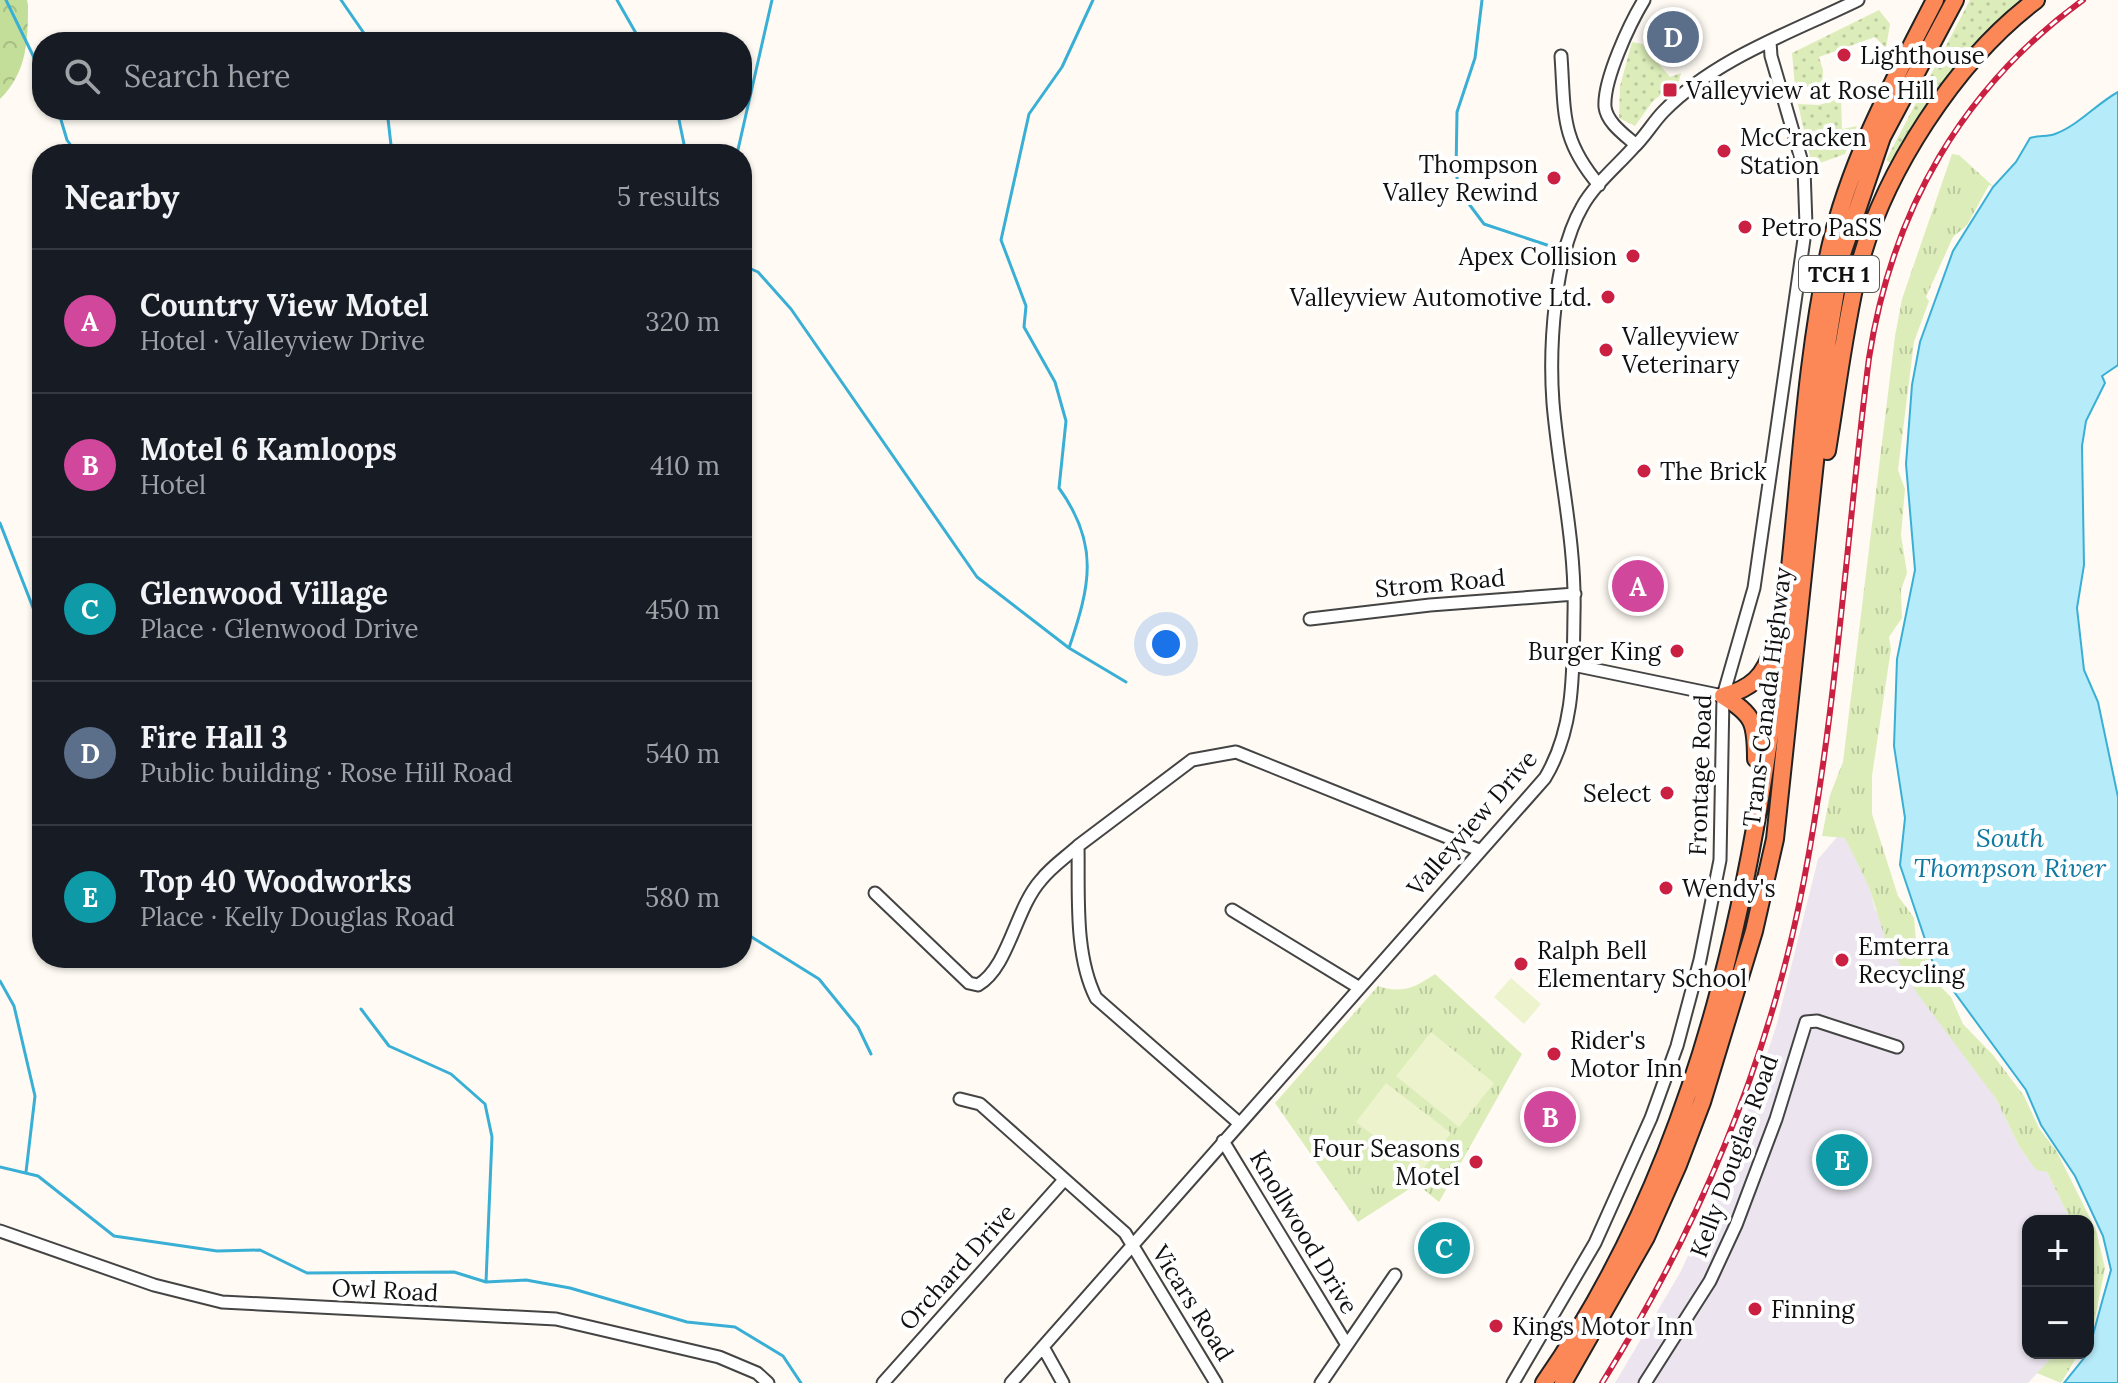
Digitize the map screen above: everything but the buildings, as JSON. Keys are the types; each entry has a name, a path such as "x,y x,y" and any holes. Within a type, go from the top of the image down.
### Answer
{"highway":[{"name":"Trans-Canada Highway","path":"1544,1383 1602,1288 1691,1089 1739,919 1752,852 1787,596 1814,345 1831,246 1867,134 1935,0"},
{"name":"Trans-Canada Highway","path":"1563,1383 1646,1237 1702,1102 1754,931 1775,839 1806,571 1828,339 1842,254 1882,137 1955,0"},
{"path":"1806,571 1858,270 1884,199 1914,143 1959,76 2012,17 2036,0"},
{"path":"1723,696 1746,690 1762,675 1787,596"},
{"path":"1723,696 1772,703 1787,738"},
{"path":"1723,696 1742,708 1753,722 1756,779 1752,852"}],"street":[{"path":"1636,145 1614,125 1605,108 1612,73 1644,0"},
{"name":"Valleyview Drive","path":"1011,1383 1545,778 1561,751 1573,665 1575,563 1553,403 1552,345 1570,233 1582,207 1599,185 1664,111 1695,85 1770,42 1858,0"},
{"name":"Frontage Road","path":"1513,1383 1595,1243 1651,1118 1677,1046 1700,960 1720,860 1723,696 1754,588 1806,225 1804,169 1770,42"},
{"path":"1561,56 1567,137 1581,164 1599,185"},
{"name":"Strom Road","path":"1310,619 1430,605 1575,594"},
{"path":"1573,665 1723,696"},
{"path":"875,893 969,983 978,985 987,980 1003,958 1013,925 1040,880 1078,846 1192,760 1236,752 1479,850"},
{"path":"1078,846 1087,981 1096,998 1239,1123"},
{"path":"1232,910 1358,987"},
{"name":"Kelly Douglas Road","path":"1645,1383 1710,1281 1736,1225 1776,1119 1806,1022 1817,1021 1897,1047"},
{"path":"960,1099 980,1104 1125,1233 1131,1245"},
{"name":"Knollwood Drive","path":"1223,1141 1347,1345"},
{"name":"Orchard Drive","path":"883,1383 1064,1180"},
{"name":"Owl Road","path":"0,1231 154,1285 222,1302 556,1319 719,1357 757,1373 768,1383"},
{"name":"Vicars Road","path":"1131,1245 1216,1383"},
{"path":"1321,1383 1395,1275"},
{"path":"1043,1347 1063,1383"}],"shaded area":[{"path":"1837,837 1845,838 1869,886 1875,909 1996,1099 2019,1146 2036,1169 2047,1172 2068,1215 2022,1215 2022,1359 2050,1359 2028,1383 1615,1383 1681,1271 1729,1164 1776,1027 1818,859"}],"green space":[{"path":"0,0 27,0 28,5 21,67 0,99"},
{"path":"1970,0 2024,0 1951,77 1893,165 1886,160"},
{"path":"1879,10 1890,24 1886,48 1875,37 1819,57 1823,70 1822,87 1795,88 1792,53"},
{"path":"1632,42 1642,44 1670,77 1681,73 1679,81 1653,101 1635,126 1619,118 1620,86"},
{"path":"1841,98 1842,129 1857,126 1845,154 1812,166 1798,104 1819,105"},
{"path":"1952,154 1959,155 1993,186 1989,185 1967,225 1953,237 1926,297 1929,301 1914,342 1898,470 1905,489 1901,535 1907,573 1901,590 1902,618 1889,637 1891,649 1872,776 1872,814 1898,896 1914,918 1916,940 1931,962 1937,983 1951,997 1963,1024 1993,1055 2024,1096 2088,1215 2068,1215 2047,1172 2036,1170 2019,1146 1996,1099 1917,993 1886,941 1869,887 1845,838 1822,836 1830,795 1843,762 1902,299"},
{"path":"1435,974 1522,1054 1439,1202 1417,1184 1358,1222 1275,1103 1378,986 1408,988"},
{"path":"1511,978 1541,1004 1524,1024 1494,997"},
{"path":"1431,1032 1494,1083 1459,1127 1396,1076"},
{"path":"1386,1083 1451,1133 1421,1172 1356,1122"},
{"path":"2094,1226 2105,1268 2094,1324"},
{"path":"2050,1359 2075,1359 2061,1383 2037,1373"}],"water":[{"name":"South Thompson River","path":"2118,92 2118,365 2102,376 2105,383 2086,421 2082,446 2084,565 2077,608 2084,670 2098,702 2118,797 2118,1383 2064,1383 2083,1359 2094,1359 2094,1331 2111,1270 2103,1236 2075,1176 2041,1125 2026,1090 1933,963 1900,865 1905,818 1894,746 1897,659 1915,570 1906,464 1912,385 1920,342 1953,251 1993,187 2016,162 2030,138 2064,130"}],"waterway":[{"path":"6,0 32,53"},
{"path":"341,0 363,32"},
{"path":"617,0 635,32"},
{"path":"752,88 772,0"},
{"path":"1069,648 1082,605 1087,566 1081,528 1059,488 1066,421 1055,382 1024,327 1026,306 1001,240 1029,114 1062,67 1093,0"},
{"path":"1482,0 1475,58 1457,112 1456,173 1460,192 1484,224 1556,248"},
{"path":"61,120 70,144"},
{"path":"388,120 391,144"},
{"path":"679,120 684,144"},
{"path":"739,144 745,120"},
{"path":"752,269 758,272 791,309 977,577 1069,648 1126,682"},
{"path":"0,523 32,605"},
{"path":"752,937 819,979 858,1027 871,1054"},
{"path":"0,981 14,1006 35,1096 26,1172"},
{"path":"361,1009 389,1046 451,1074 485,1104 492,1137 486,1282"},
{"path":"0,1167 38,1176 114,1236 217,1251 260,1250 307,1273 454,1272 486,1282 526,1280 570,1288 687,1322 735,1327 783,1356 801,1383"}],"railway":[{"path":"1602,1383 1669,1265 1726,1141 1772,1012 1789,947 1804,880 1825,750 1869,358 1895,252 1915,203 1939,157 1968,113 2002,72 2040,35 2083,0"}],"place":[{"name":"Fire Hall 3","path":"1673,37"},
{"name":"Lighthouse","path":"1844,55"},
{"name":"Valleyview at Rose Hill","path":"1670,90"},
{"name":"McCracken Station","path":"1724,151"},
{"name":"Thompson Valley Rewind","path":"1554,178"},
{"name":"Petro PaSS","path":"1745,227"},
{"name":"Apex Collision","path":"1633,256"},
{"name":"Valleyview Automotive Ltd.","path":"1608,297"},
{"name":"Valleyview Veterinary","path":"1606,350"},
{"name":"The Brick","path":"1644,471"},
{"name":"Country View Motel","path":"1638,586"},
{"name":"Burger King","path":"1677,651"},
{"name":"Select","path":"1667,793"},
{"name":"Wendy's","path":"1666,888"},
{"name":"Emterra Recycling","path":"1842,960"},
{"name":"Ralph Bell Elementary School","path":"1521,964"},
{"name":"Rider's Motor Inn","path":"1554,1054"},
{"name":"Motel 6 Kamloops","path":"1550,1117"},
{"name":"Top 40 Woodworks","path":"1842,1160"},
{"name":"Four Seasons Motel","path":"1476,1162"},
{"name":"Glenwood Village","path":"1444,1248"},
{"name":"Finning","path":"1755,1309"},
{"name":"Kings Motor Inn","path":"1496,1326"}]}
